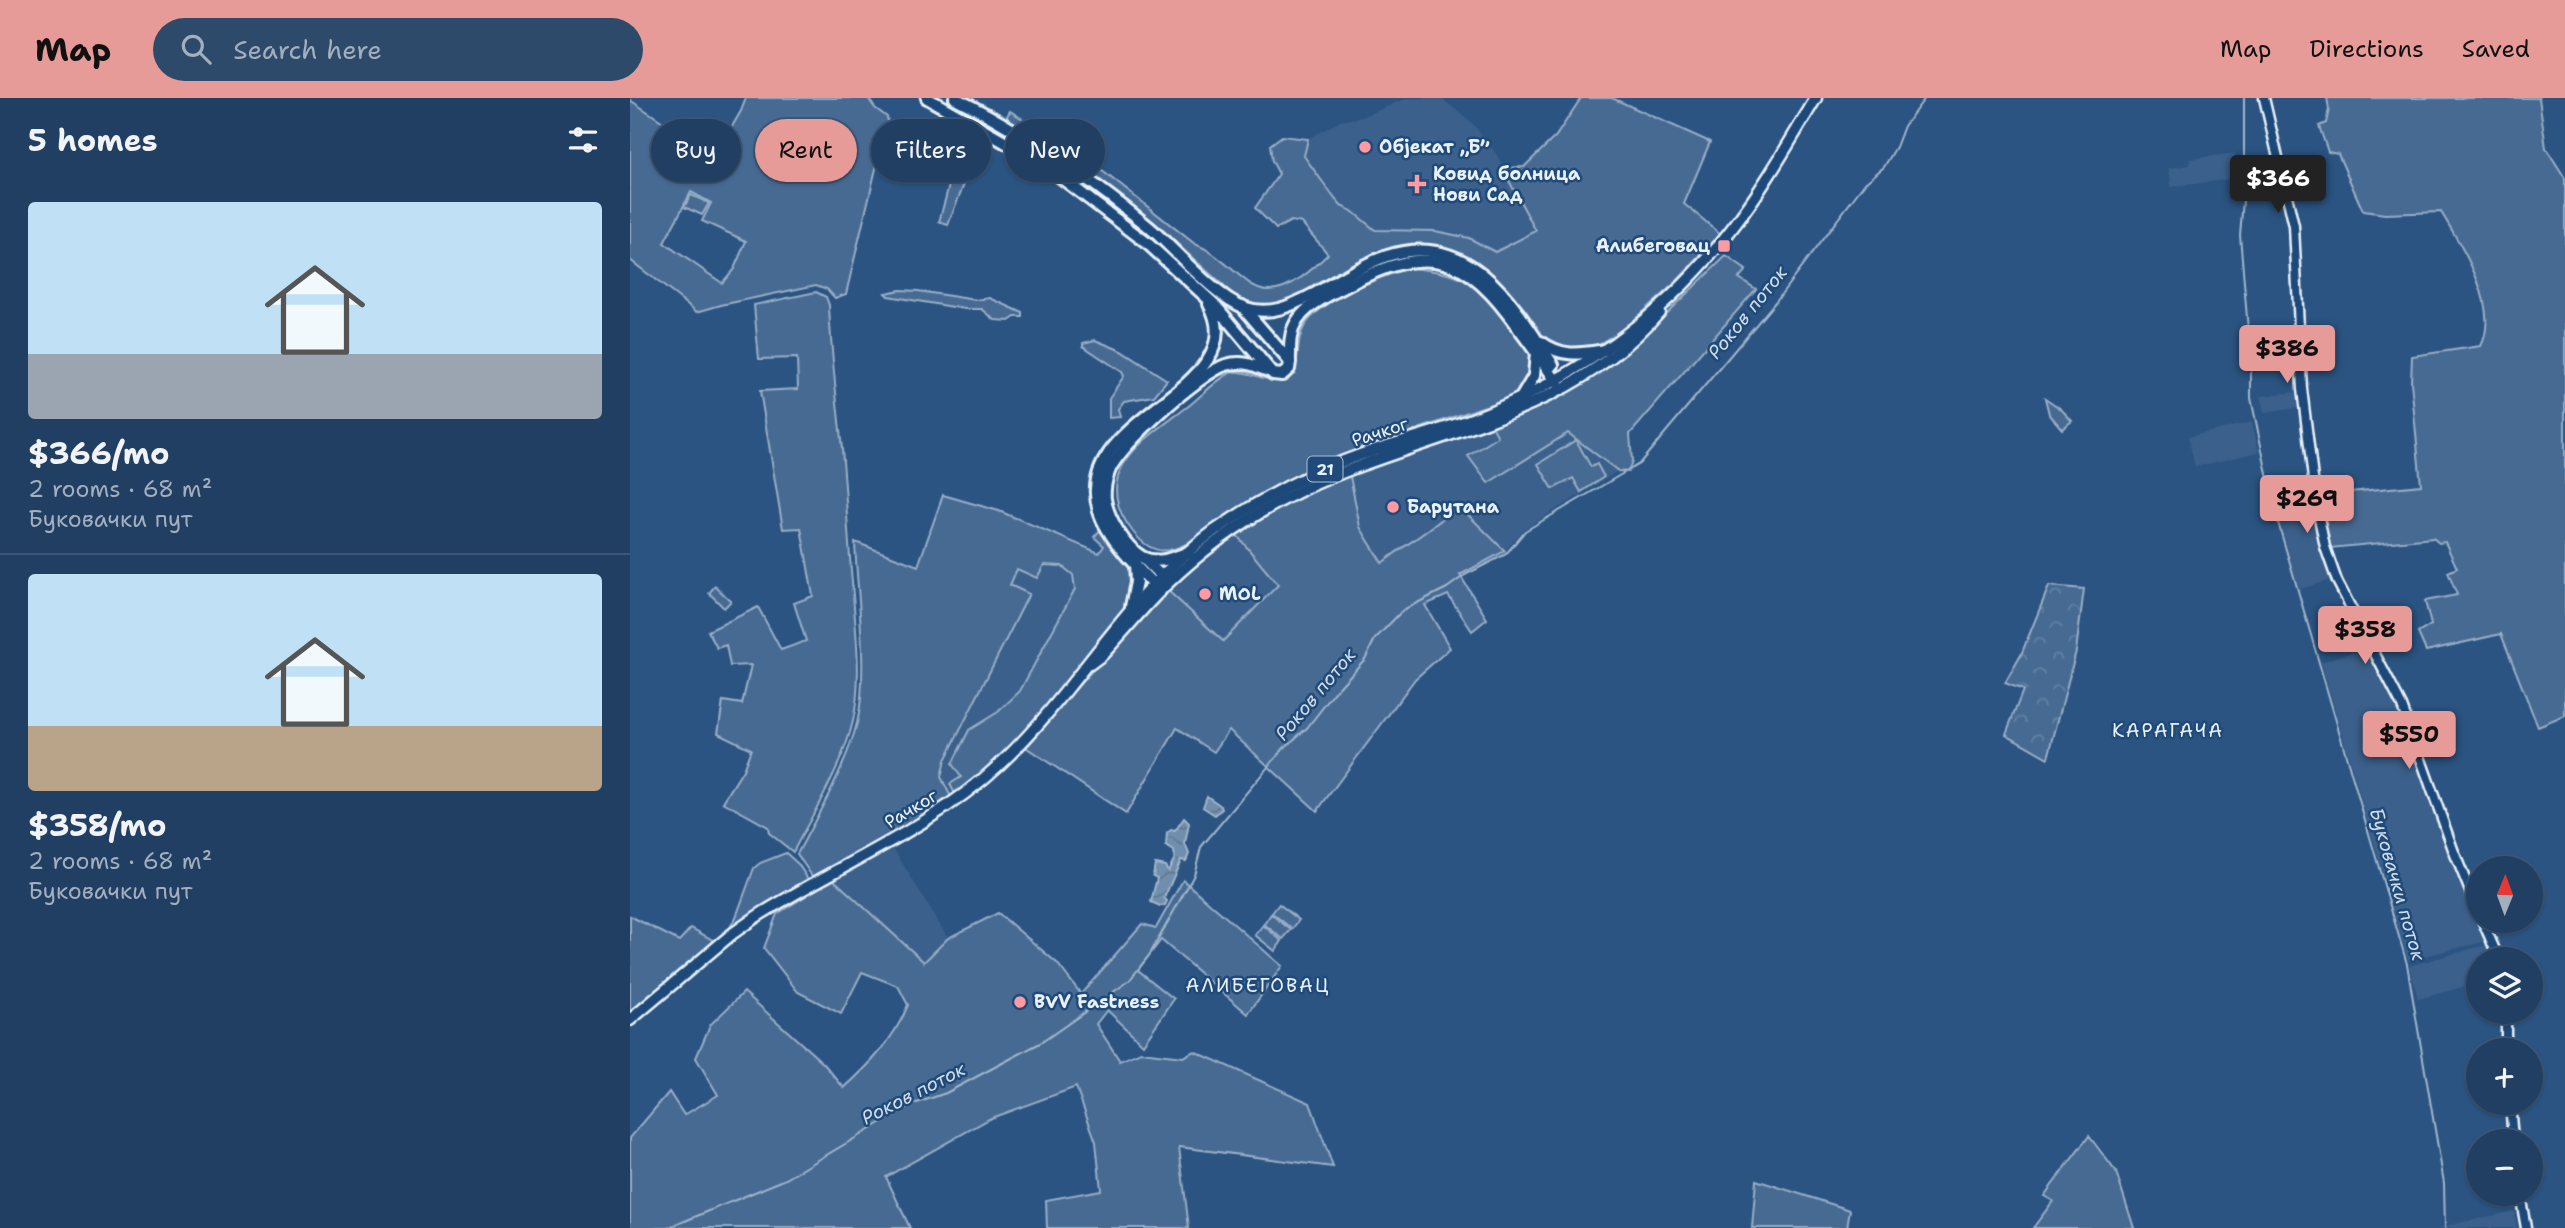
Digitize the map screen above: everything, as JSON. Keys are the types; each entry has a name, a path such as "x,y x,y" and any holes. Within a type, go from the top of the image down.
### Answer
{"highway":[{"path":"927,98 999,137 1078,189 1147,243 1202,293 1234,327 1269,371"},
{"path":"955,98 1028,140 1092,182 1150,228 1220,293 1242,306 1260,311 1284,308 1382,258 1406,252 1427,251 1460,260 1487,276 1506,296 1535,337 1562,384"},
{"path":"1131,607 1139,560 1109,514 1105,491 1111,465 1129,442 1208,374 1224,365 1247,363 1276,375 1284,374 1289,369 1293,327 1308,308 1383,267 1423,260 1453,266 1480,282 1503,306 1562,384"},
{"path":"1158,584 1102,519 1097,503 1097,482 1102,465 1121,439 1208,362 1218,334 1215,316 1202,293"},
{"path":"1242,306 1290,362"},
{"path":"1535,337 1550,348 1568,354 1584,355 1605,350"},
{"path":"1521,398 1534,376 1536,353"},
{"path":"1139,560 1170,559 1188,552"}],"main road":[{"name":"Рачког","path":"1084,669 1093,653 1131,607 1158,584 1232,531 1300,491 1358,466 1498,419 1630,344 1716,248 1749,206 1816,98"},
{"name":"Рачког","path":"630,1020 726,939 781,901 912,828 966,792 1014,750 1084,669 1102,655 1158,584 1188,552 1244,511 1316,473 1363,454 1466,421 1562,384 1680,287"}],"street":[{"path":"2264,98 2294,226 2301,389 2316,502 2325,547 2337,581 2402,706 2466,882"},
{"path":"2522,1206 2526,1228"}],"shaded area":[{"name":"Ковид болница Нови Сад","path":"1408,98 1441,98 1473,124 1497,155 1536,231 1495,252 1469,238 1435,231 1375,230 1352,211 1341,206 1304,156 1308,139 1340,121 1362,117"},
{"path":"2235,153 2239,178 2171,187 2169,168 2190,165 2190,159"},
{"path":"2295,392 2297,408 2264,413 2261,396"},
{"path":"2252,422 2259,452 2195,467 2188,437"},
{"path":"1492,426 1499,437 1488,483 1568,433 1618,471 1523,530 1505,551 1458,506 1441,522 1414,538 1382,563 1360,527 1349,471 1389,463"},
{"path":"2310,477 2333,579 2298,590 2270,483"},
{"path":"1235,533 1279,585 1223,641 1166,589"},
{"path":"1056,564 1069,569 1073,575 1075,589 1020,691 998,712 969,730 956,796 952,799 941,777 945,760 1028,594 1009,585 1017,569"},
{"path":"2369,647 2399,706 2466,885 2466,933 2484,933 2487,941 2408,960 2321,662"},
{"path":"892,846 948,938 924,962 833,879"},
{"path":"2466,950 2466,986 2418,999 2409,966"},
{"path":"2514,1211 2517,1228 2436,1228"}],"green space":[{"path":"746,98 868,98 875,108 887,117 871,119 873,182 846,294 835,298 827,289 816,285 697,312 630,260 630,100 658,119 651,119 651,182 741,182 741,119 736,119","holes":["691,192 711,203 702,221 746,241 734,269 722,283 664,243"]},
{"path":"935,98 941,98 980,119 975,119"},
{"path":"1581,98 1612,98 1710,142 1684,204 1721,234 1675,283 1622,330 1592,348 1574,351 1546,341 1496,277 1468,259 1405,248 1377,254 1300,298 1280,305 1263,306 1237,298 1154,223 1101,182 1105,182 1105,173 1195,244 1212,253 1251,284 1268,290 1293,283 1328,254 1302,223 1291,221 1276,229 1255,208 1279,174 1272,161 1270,145 1282,136 1308,139 1304,156 1335,199 1375,230 1435,231 1469,238 1495,252 1536,231 1502,168 1524,167 1556,136"},
{"path":"2327,98 2539,98 2546,148 2565,178 2565,716 2538,727 2501,634 2426,651 2418,633 2431,625 2425,601 2457,595 2448,572 2457,568 2445,542 2439,543 2433,538 2330,548 2319,495 2421,485 2411,382 2412,356 2481,346 2486,330 2486,313 2468,259 2441,212 2385,214 2363,211 2338,154 2328,152 2319,126 2326,123 2329,109"},
{"path":"1010,111 1023,119 1006,118"},
{"path":"991,125 1005,133 1005,135 991,128"},
{"path":"950,182 965,182 948,225 939,222"},
{"path":"1072,182 1077,182 1097,197 1182,268 1235,319 1233,321"},
{"path":"691,195 709,203 702,215 684,207"},
{"path":"1726,256 1746,270 1739,278 1756,289 1630,434 1632,461 1628,472 1618,471 1568,433 1488,483 1468,456 1498,437 1492,426 1565,391 1630,348"},
{"path":"1409,268 1460,278 1483,292 1493,303 1522,340 1532,362 1530,376 1518,392 1505,400 1310,469 1281,483 1179,547 1158,550 1148,546 1133,532 1120,511 1116,492 1118,475 1126,460 1139,446 1232,372 1274,381 1288,380 1296,365 1301,334 1317,312 1347,293"},
{"path":"900,290 976,300 990,298 1023,313 1023,317 1015,317 1009,321 995,320 982,309 965,309 888,296 885,293"},
{"path":"816,292 826,297 829,305 858,669 856,704 849,737 827,788 793,852 769,833 768,827 723,802 743,770 751,749 718,733 723,701 742,704 751,665 730,666 726,645 717,648 708,631 758,607 781,650 806,641 794,603 813,596 801,528 783,529 760,391 798,389 797,358 759,359 754,305"},
{"path":"1095,340 1122,351 1167,380 1154,396 1124,401 1118,409 1120,417 1109,418 1109,398 1124,376 1083,346 1083,343"},
{"path":"2045,398 2072,421 2062,429 2049,414"},
{"path":"1576,440 1591,467 1597,464 1604,477 1581,492 1573,478 1553,489 1538,464"},
{"path":"1349,471 1360,527 1382,563 1458,505 1505,551 1460,575 1487,619 1472,631 1448,595 1425,605 1450,648 1415,679 1317,811 1229,730 1214,752 1177,728 1126,814 1024,746 1166,589 1223,641 1278,585 1235,533 1265,509"},
{"path":"943,495 999,511 1099,553 1104,546 1094,537 1103,527 1133,572 1126,606 1062,690 1011,750 956,796 950,784 961,777 952,764 969,730 998,712 1020,691 1075,589 1073,575 1062,566 1044,565 1037,578 1017,569 1010,585 1029,594 945,760 941,777 952,799 814,879 797,854 846,756 857,723 860,703 862,658 855,542 918,566"},
{"path":"715,586 731,601 724,608 709,593"},
{"path":"2049,586 2084,589 2076,651 2048,758 2006,734 2023,690 2005,683 2021,655"},
{"path":"786,853 798,864 810,882 723,939 736,917 754,868"},
{"path":"833,879 924,962 948,938 998,913 1057,963 1081,994 1142,924 1156,928 1183,880 1282,966 1248,1014 1161,940 1138,970 1174,999 1143,1044 1107,1010 1096,1024 1120,1061 1141,1052 1183,1057 1194,1051 1310,1103 1333,1167 1179,1147 1189,1228 1047,1228 1046,1200 1101,1190 1096,1142 1076,1087 991,1118 886,1177 910,1228 630,1228 630,1138 669,1092 684,1115 718,1095 696,1058 710,1025 744,992 824,1064 844,1088 872,1060 896,1029 908,1005 898,986 862,972 841,1014 798,992 764,948 777,914"},
{"path":"1279,904 1299,920 1292,929 1272,913"},
{"path":"1271,914 1291,930 1283,939 1264,924"},
{"path":"630,916 679,941 691,928 718,943 630,1017"},
{"path":"1263,925 1282,941 1275,951 1255,935"},
{"path":"2089,1136 2116,1172 2134,1228 2033,1228 2053,1201 2044,1196"},
{"path":"1756,1180 1850,1210 1847,1228 1752,1228"}],"water":[{"path":"1207,796 1221,806 1222,809 1215,815 1203,807"},
{"path":"1184,818 1189,823 1185,844 1189,854 1186,861 1181,860 1164,898 1167,901 1160,906 1151,902 1157,878 1153,876 1155,864 1165,866 1168,871 1175,858 1174,851 1166,846 1167,833 1175,831"}],"waterway":[{"name":"Роков поток","path":"668,1228 786,1179 911,1105 946,1093 1042,1042 1129,981 1150,954 1194,875 1201,847 1284,748 1307,728 1365,659 1375,639 1403,610 1506,554 1525,531 1639,464 1776,301 1865,183 1884,167 1904,126 1925,98"},
{"name":"Буковачки поток","path":"2244,98 2244,189 2240,235 2251,366 2251,398 2275,512 2407,964 2444,1183 2445,1228"}],"place":[{"name":"Објекат „Б”","path":"1365,147"},
{"name":"Ковид болница Нови Сад","path":"1417,184"},
{"name":"Алибеговац","path":"1724,246"},
{"name":"Барутана","path":"1393,507"},
{"name":"MOL","path":"1205,594"},
{"name":"BVV Fastness","path":"1020,1002"}],"district":[{"name":"КАРАГАЧА","path":"2168,730"},
{"name":"АЛИБЕГОВАЦ","path":"1258,985"}]}
